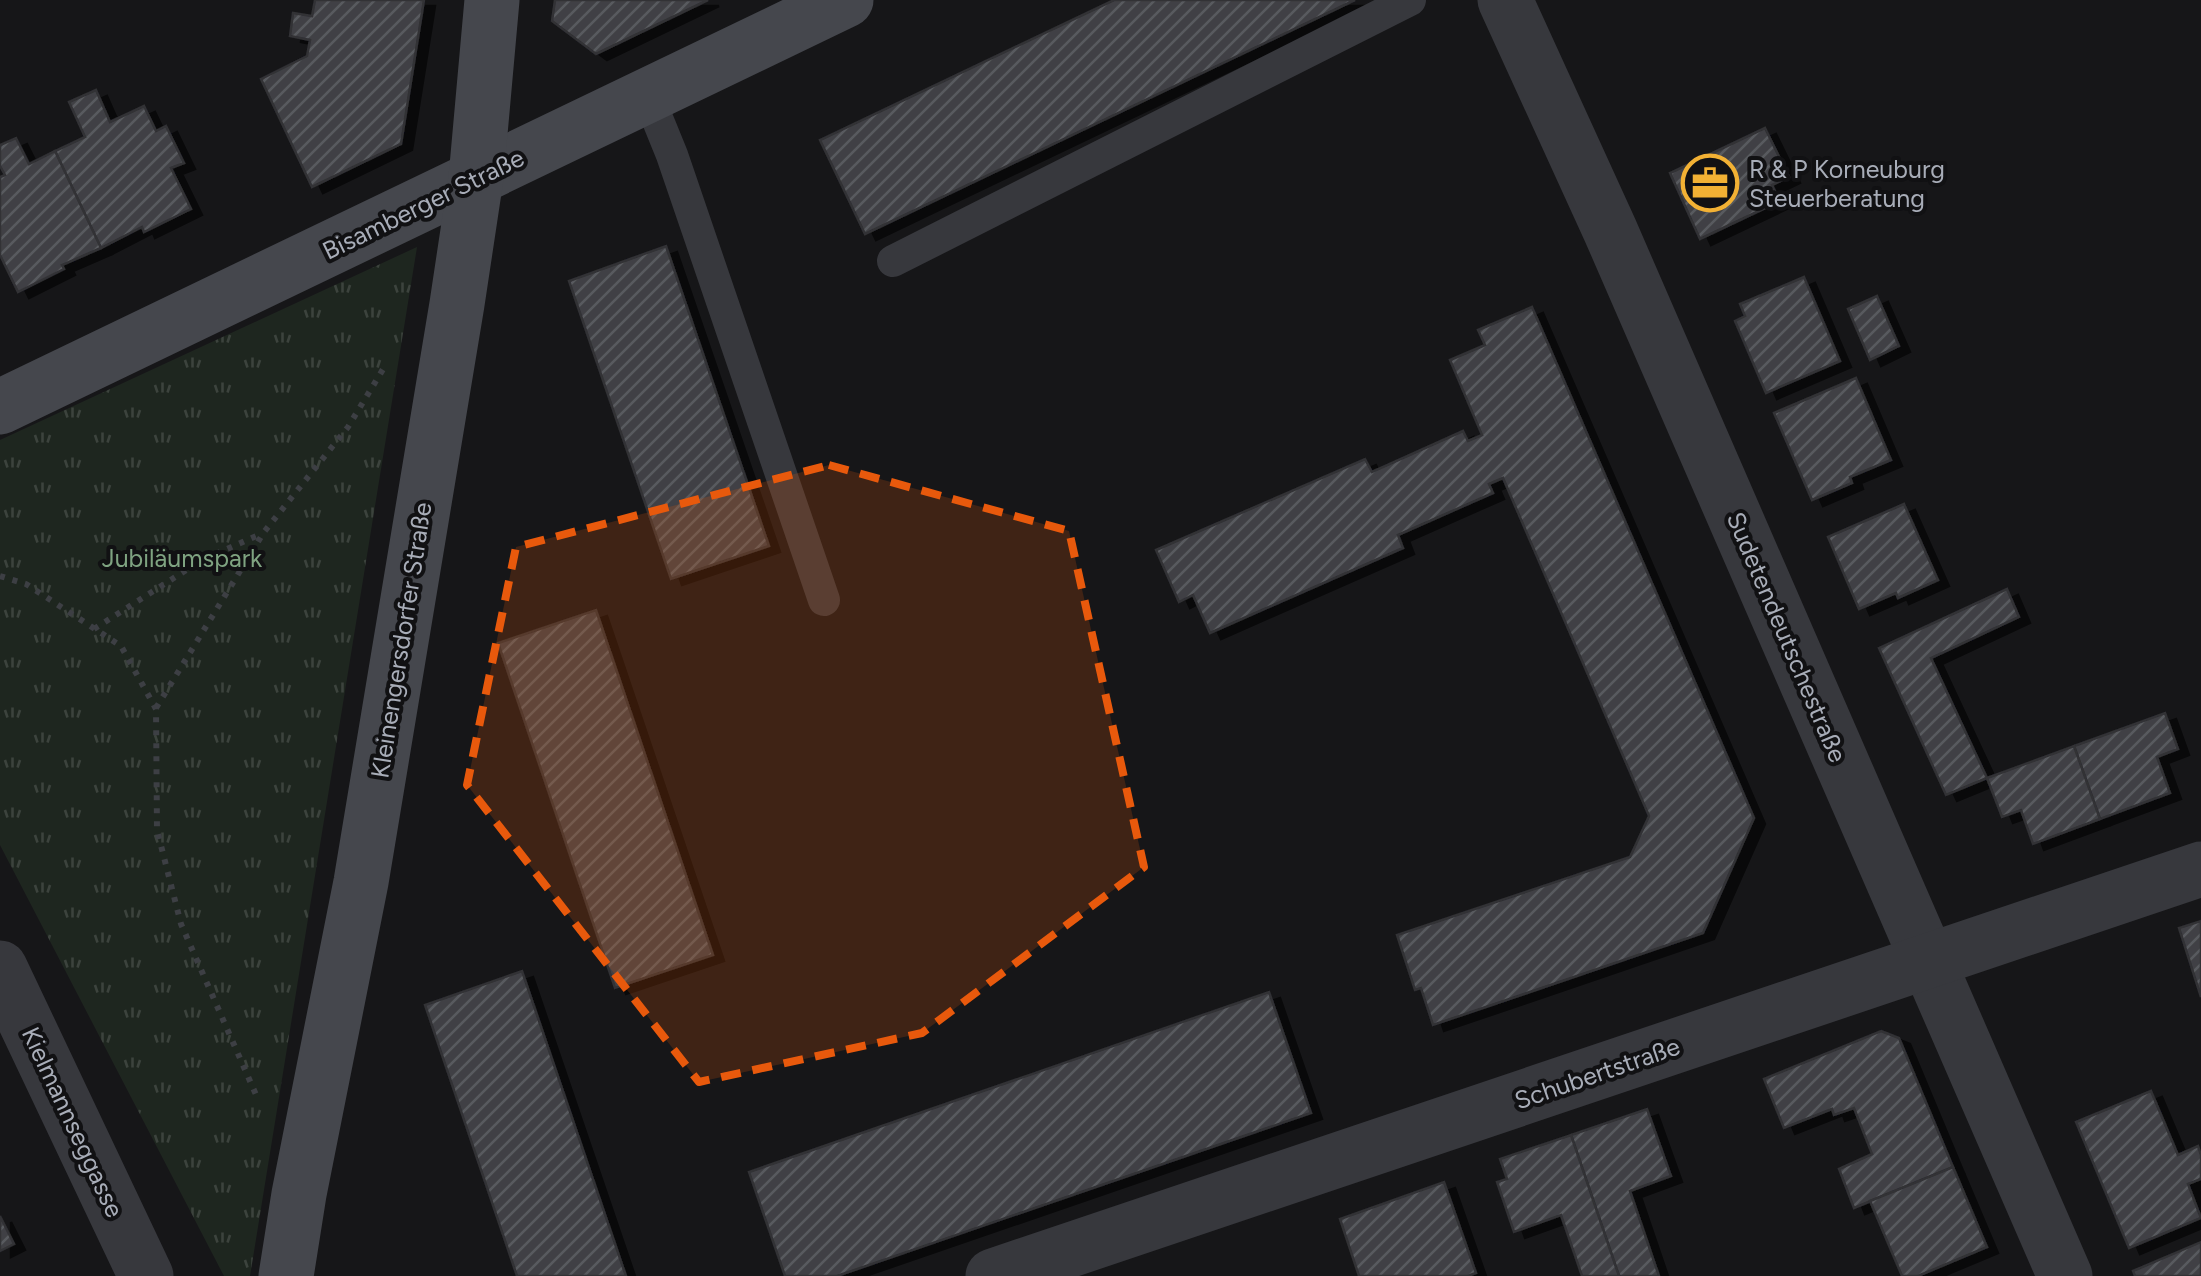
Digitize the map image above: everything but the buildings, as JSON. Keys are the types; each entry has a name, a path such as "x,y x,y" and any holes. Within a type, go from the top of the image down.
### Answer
{"main road":[{"name":"Kleinengersdorfer Straße","path":"286,1276 360,882 457,304 476,178 492,0"},
{"name":"Bisamberger Straße","path":"0,407 846,0"}],"street":[{"name":"Sudetendeutschestraße","path":"1504,0 1610,230 2065,1276"},
{"name":"Schubertstraße","path":"992,1276 1089,1259 2201,869"},
{"name":"Kielmannseggasse","path":"0,968 146,1276"}],"lane":[{"path":"893,261 1410,0"},
{"path":"648,96 679,173 824,600"}],"path":[{"path":"156,710 264,532 348,427 411,322 457,304"},
{"path":"94,629 202,560 264,532"},
{"path":"0,576 26,584 120,646 156,710 157,830 176,906 260,1104"}],"highlighted area":[{"path":"829,465 1069,531 1144,867 922,1033 699,1082 467,785 516,547"}],"green space":[{"name":"Jubiläumspark","path":"417,247 250,1276 224,1276 0,845 0,440"}],"place":[{"name":"R & P Korneuburg Steuerberatung","path":"1710,183"}]}
